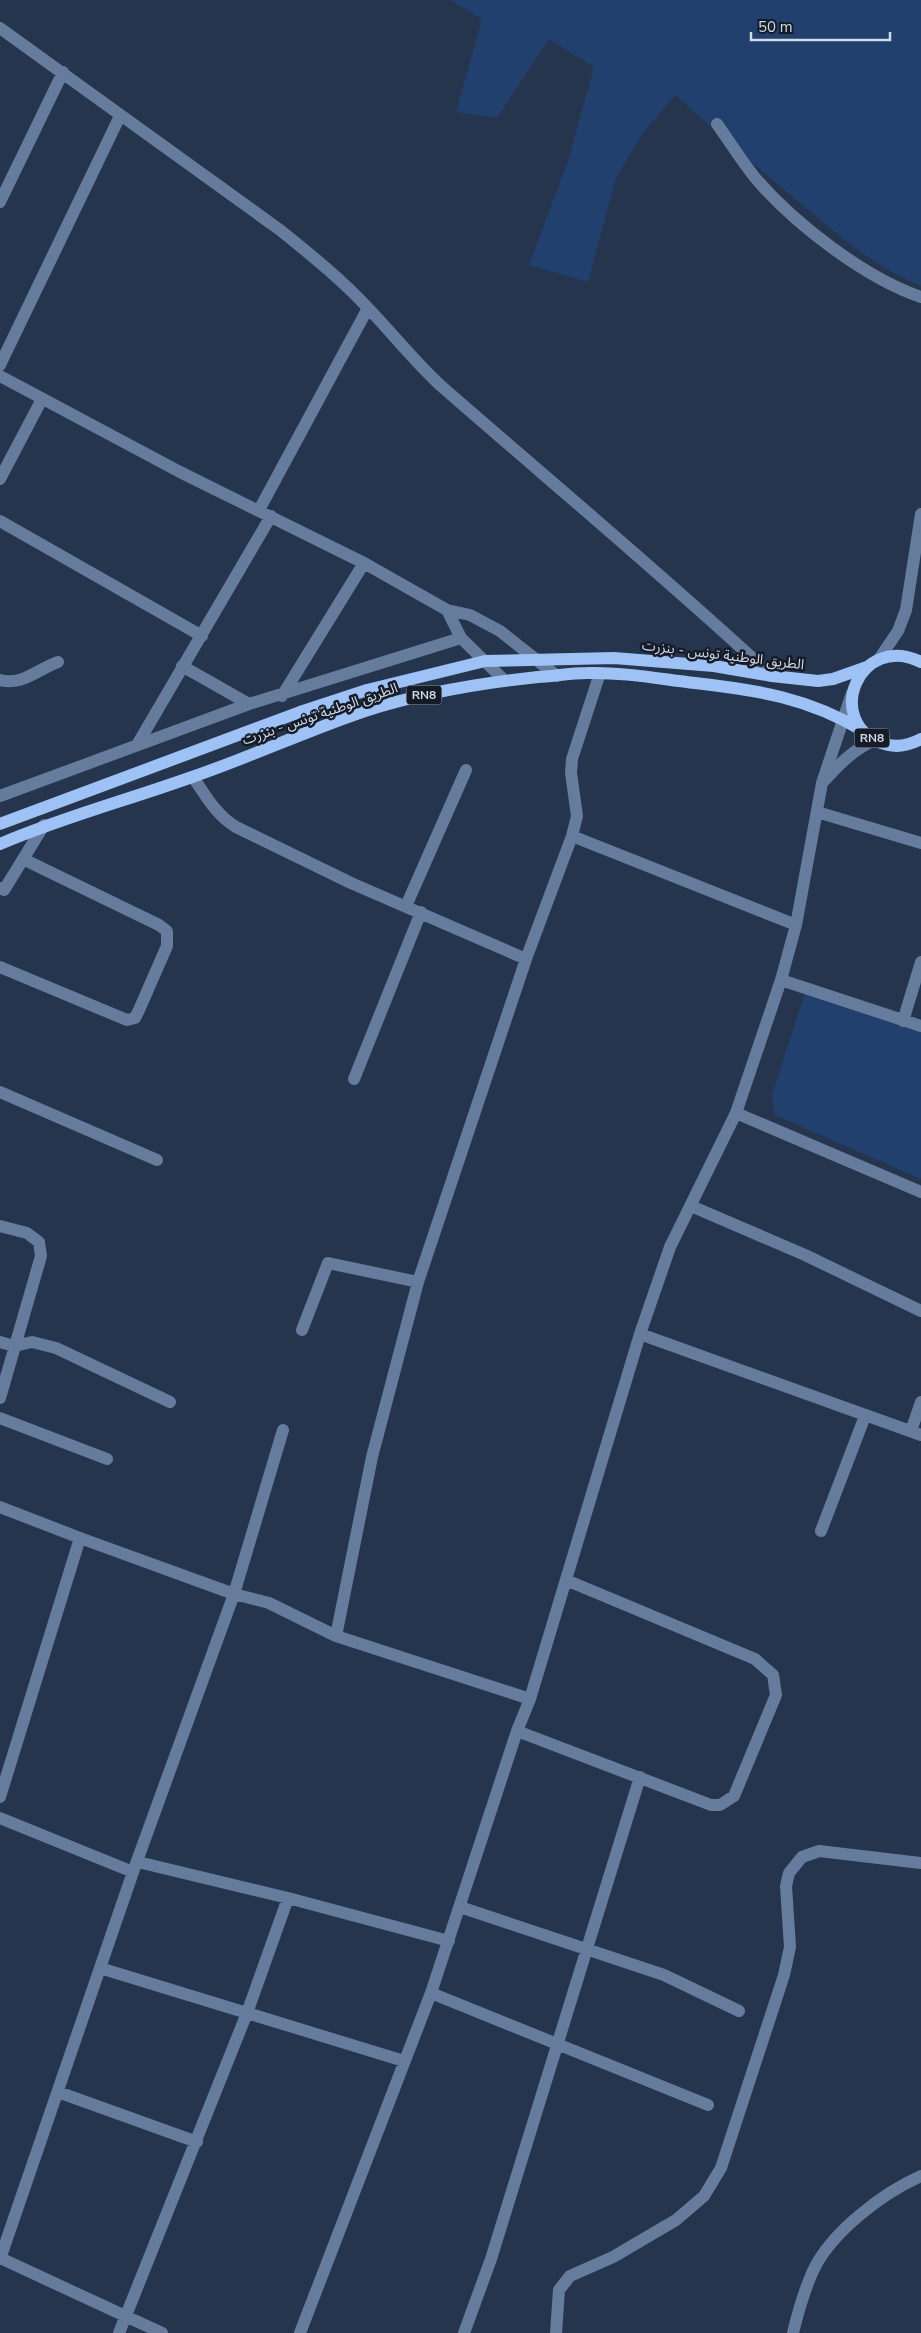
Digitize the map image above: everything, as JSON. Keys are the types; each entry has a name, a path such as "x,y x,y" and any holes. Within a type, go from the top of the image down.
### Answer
{"main road":[{"name":"RN8","path":"921,662 910,656 894,655 879,659 867,667 857,679 852,693 852,707 856,720 863,731 875,740 887,745 921,749"},
{"name":"الطريق الوطنية تونس - بنزرت","path":"0,824 300,712 367,690 485,661 536,658 624,658 714,666 772,676 818,681 867,667"},
{"name":"الطريق الوطنية تونس - بنزرت","path":"0,844 44,825 193,777 367,710 418,696 505,681 600,673 730,687 785,696 815,706 844,719 863,731"},
{"name":"RN8","path":"899,746 914,743 921,739"}],"street":[{"path":"0,28 280,230 320,262 368,308 401,346 439,384 674,586 772,676"},
{"path":"0,202 63,72"},
{"path":"0,365 120,116"},
{"path":"717,124 757,180 789,211 883,281 921,297"},
{"path":"259,510 368,308"},
{"path":"0,376 180,472 364,563 447,610 470,615 500,631 557,676"},
{"path":"0,479 42,399"},
{"path":"879,659 898,631 906,610 921,514"},
{"path":"137,745 271,516"},
{"path":"0,521 202,636"},
{"path":"282,696 364,563"},
{"path":"447,610 461,638 505,681"},
{"path":"0,796 250,704 282,696 461,638"},
{"path":"0,680 19,682 41,668 58,662"},
{"path":"182,666 250,704"},
{"path":"336,1636 372,1457 418,1282 526,959 572,836 577,816 571,773 572,759 600,673"},
{"path":"300,2333 431,1994 530,1699 640,1334 670,1247 736,1113 781,980 796,925 822,783 852,693"},
{"path":"822,783 844,759 858,748 875,740"},
{"path":"406,906 466,770"},
{"path":"193,777 224,820 351,883 526,959"},
{"path":"817,812 921,843"},
{"path":"1,893 44,825"},
{"path":"572,836 796,925"},
{"path":"0,967 127,1020 135,1018 168,946 167,931 159,925 23,859"},
{"path":"354,1078 421,912"},
{"path":"903,1020 921,962"},
{"path":"781,980 921,1026"},
{"path":"0,1092 157,1160"},
{"path":"736,1113 921,1192"},
{"path":"691,1206 805,1255 921,1311"},
{"path":"0,1226 27,1233 39,1242 40,1249 38,1264 0,1398"},
{"path":"302,1330 328,1263 418,1282"},
{"path":"640,1334 916,1433 921,1402"},
{"path":"0,1342 14,1346 32,1342 56,1348 170,1402"},
{"path":"820,1531 865,1416"},
{"path":"0,1418 107,1459"},
{"path":"162,2333 0,2258 135,1867 234,1594 282,1430"},
{"path":"0,1507 234,1594 269,1603 336,1636 530,1699"},
{"path":"0,1797 80,1538"},
{"path":"518,1731 710,1805 720,1805 734,1796 776,1696 774,1675 755,1659 566,1580"},
{"path":"464,2333 491,2259 640,1777"},
{"path":"0,1818 135,1867 288,1898 449,1941"},
{"path":"556,2333 559,2290 570,2276 613,2258 676,2220 704,2196 721,2168 784,1975 790,1947 786,1886 788,1873 802,1857 819,1851 921,1863"},
{"path":"120,2333 247,2013 288,1898"},
{"path":"460,1907 664,1975 739,2011"},
{"path":"100,1968 404,2062"},
{"path":"431,1994 708,2105"},
{"path":"58,2092 197,2142"},
{"path":"793,2333 814,2269 836,2238 864,2211 904,2184 921,2176"}],"shaded area":[{"path":"450,0 921,0 921,286 873,260 846,241 675,95 643,133 616,178 588,282 529,265 568,161 594,67 549,39 497,118 456,112 482,19"},
{"path":"806,989 921,1030 921,1179 775,1115 772,1095"}]}
